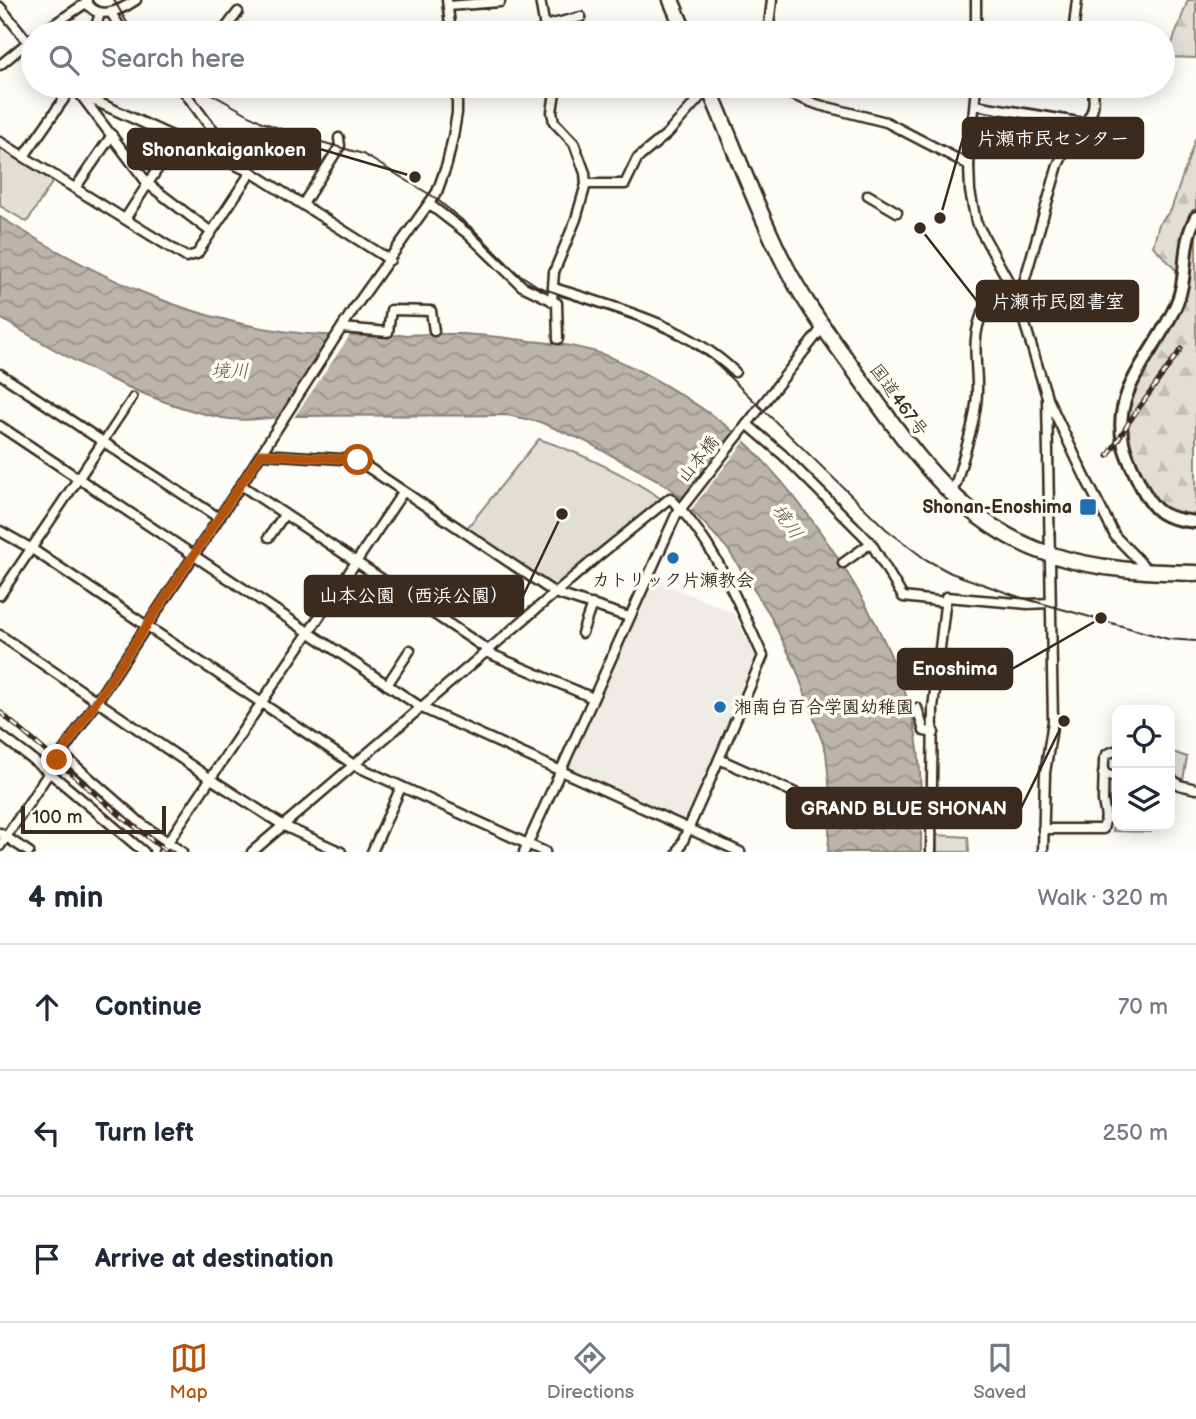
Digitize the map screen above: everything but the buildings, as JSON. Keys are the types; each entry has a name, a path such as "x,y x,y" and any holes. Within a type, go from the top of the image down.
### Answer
{"highway":[{"path":"671,0 680,21"},
{"name":"国道467号","path":"715,98 783,260 823,327 911,450 949,493 1002,533 1050,555 1093,566 1149,572 1196,573"}],"street":[{"path":"58,21 86,1 92,10 111,13 136,0"},
{"path":"540,0 544,21"},
{"path":"769,21 772,0"},
{"path":"976,0 976,21"},
{"path":"1075,21 1077,0"},
{"path":"450,21 448,3 500,2"},
{"path":"0,7 21,31"},
{"path":"231,21 238,12"},
{"path":"98,21 100,13"},
{"path":"111,13 116,21"},
{"path":"569,21 581,17"},
{"path":"0,65 21,50"},
{"path":"25,155 65,98"},
{"path":"85,98 148,184 211,232"},
{"path":"88,98 251,172 390,260"},
{"path":"189,98 251,172"},
{"path":"0,846 3,835 62,754 339,332 437,192 447,164 457,113 457,98"},
{"path":"552,301 555,268 576,219 586,184 585,173 574,143 554,122 554,98"},
{"path":"586,184 625,184 637,159 668,133 699,98"},
{"path":"800,98 886,122 969,165"},
{"path":"975,98 969,165 970,191 976,222 1014,291 1046,397 1115,536 1149,572"},
{"path":"975,105 1084,123 1093,109 1093,98"},
{"path":"1014,291 1024,282 1058,165 1066,148 1071,121"},
{"path":"76,187 112,135"},
{"path":"303,204 340,146 339,138"},
{"path":"125,219 177,139"},
{"path":"0,142 186,257 197,254 251,172"},
{"path":"868,195 897,212"},
{"path":"429,204 468,234 522,286 558,304 558,339"},
{"path":"1196,216 1185,244 1180,297 1126,394 1121,430 1127,457 1150,504 1167,517 1196,522"},
{"path":"554,288 667,327 720,357 735,372"},
{"path":"339,332 388,332 391,310 431,311 434,331"},
{"path":"949,493 956,484 977,394 974,367 976,332 983,312"},
{"name":"山本橋","path":"526,848 629,617 682,506 823,327"},
{"path":"0,374 219,518"},
{"path":"0,595 133,397"},
{"path":"1043,852 1045,772 1053,721 1046,397"},
{"path":"747,424 783,455 871,543 903,597 945,601"},
{"path":"0,426 422,708 740,852"},
{"path":"261,454 358,460 555,593 629,617"},
{"path":"241,485 487,651 593,698"},
{"path":"162,852 403,492"},
{"path":"252,852 670,498 682,506 725,577 763,656 678,852"},
{"path":"269,537 285,514"},
{"path":"687,516 713,545"},
{"path":"0,531 32,549 354,765 526,848 545,852"},
{"path":"844,563 871,543"},
{"path":"931,852 933,708 946,597 1028,604 1050,603"},
{"path":"582,633 592,604"},
{"path":"0,635 211,779 284,825 341,852"},
{"path":"387,685 410,650"},
{"path":"917,708 924,731 934,733"},
{"path":"0,735 49,772 144,852"},
{"path":"1043,829 1103,829 1106,817 1103,801 1104,760 1107,754 1112,752"},
{"path":"62,754 142,824 182,852"},
{"path":"719,759 820,804"},
{"path":"1103,773 1112,776"},
{"path":"1175,781 1196,789"},
{"path":"372,852 401,787"},
{"path":"3,835 29,852"}],"shaded area":[{"path":"651,578 733,613 758,659 688,822 684,823 567,771 566,767"}],"green space":[{"path":"1188,0 1196,0 1196,58 1175,57 1175,35"},
{"path":"1196,137 1196,517 1176,514 1158,503 1135,460 1127,428 1131,400 1176,319 1176,270 1153,246 1159,224 1171,210"},
{"path":"0,148 53,181 27,222 0,206"},
{"path":"539,439 603,465 663,500 555,590 467,528"},
{"path":"1175,753 1187,757 1183,780 1175,776"},
{"path":"1107,780 1112,780 1112,818"},
{"path":"936,835 968,837 969,852 937,852"}],"water":[{"name":"境川","path":"0,217 115,280 194,311 279,331 358,336 462,334 574,347 599,353 636,369 719,420 774,472 822,534 865,603 883,639 898,674 914,725 920,779 921,852 828,852 831,803 826,752 795,666 769,613 727,548 676,493 656,479 585,441 540,422 507,415 298,416 251,420 223,418 164,402 80,364 0,318"}],"pier":[{"path":"332,334 351,334 293,419 274,420"},
{"path":"735,432 745,441 690,511 679,501"}],"tram line":[{"path":"114,0 126,21"},
{"path":"219,98 262,122 363,154 434,197 473,229 516,272 539,287 648,325 681,340 712,360 886,529 925,559 951,573 1019,597 1168,639 1196,641"}],"railway":[{"path":"1108,456 1181,349"},
{"path":"0,712 167,852"}],"place":[{"name":"Shonankaigankoen","path":"415,177"},
{"name":"片瀬市民センター","path":"940,218"},
{"name":"片瀬市民図書室","path":"920,228"},
{"name":"Shonan-Enoshima","path":"1088,507"},
{"name":"山本公園（西浜公園）","path":"562,514"},
{"name":"カトリック片瀬教会","path":"673,558"},
{"name":"Enoshima","path":"1101,618"},
{"name":"湘南白百合学園幼稚園","path":"720,707"},
{"name":"GRAND BLUE SHONAN","path":"1064,721"}],"route":[{"path":"57,760 261,454 358,460"}]}
